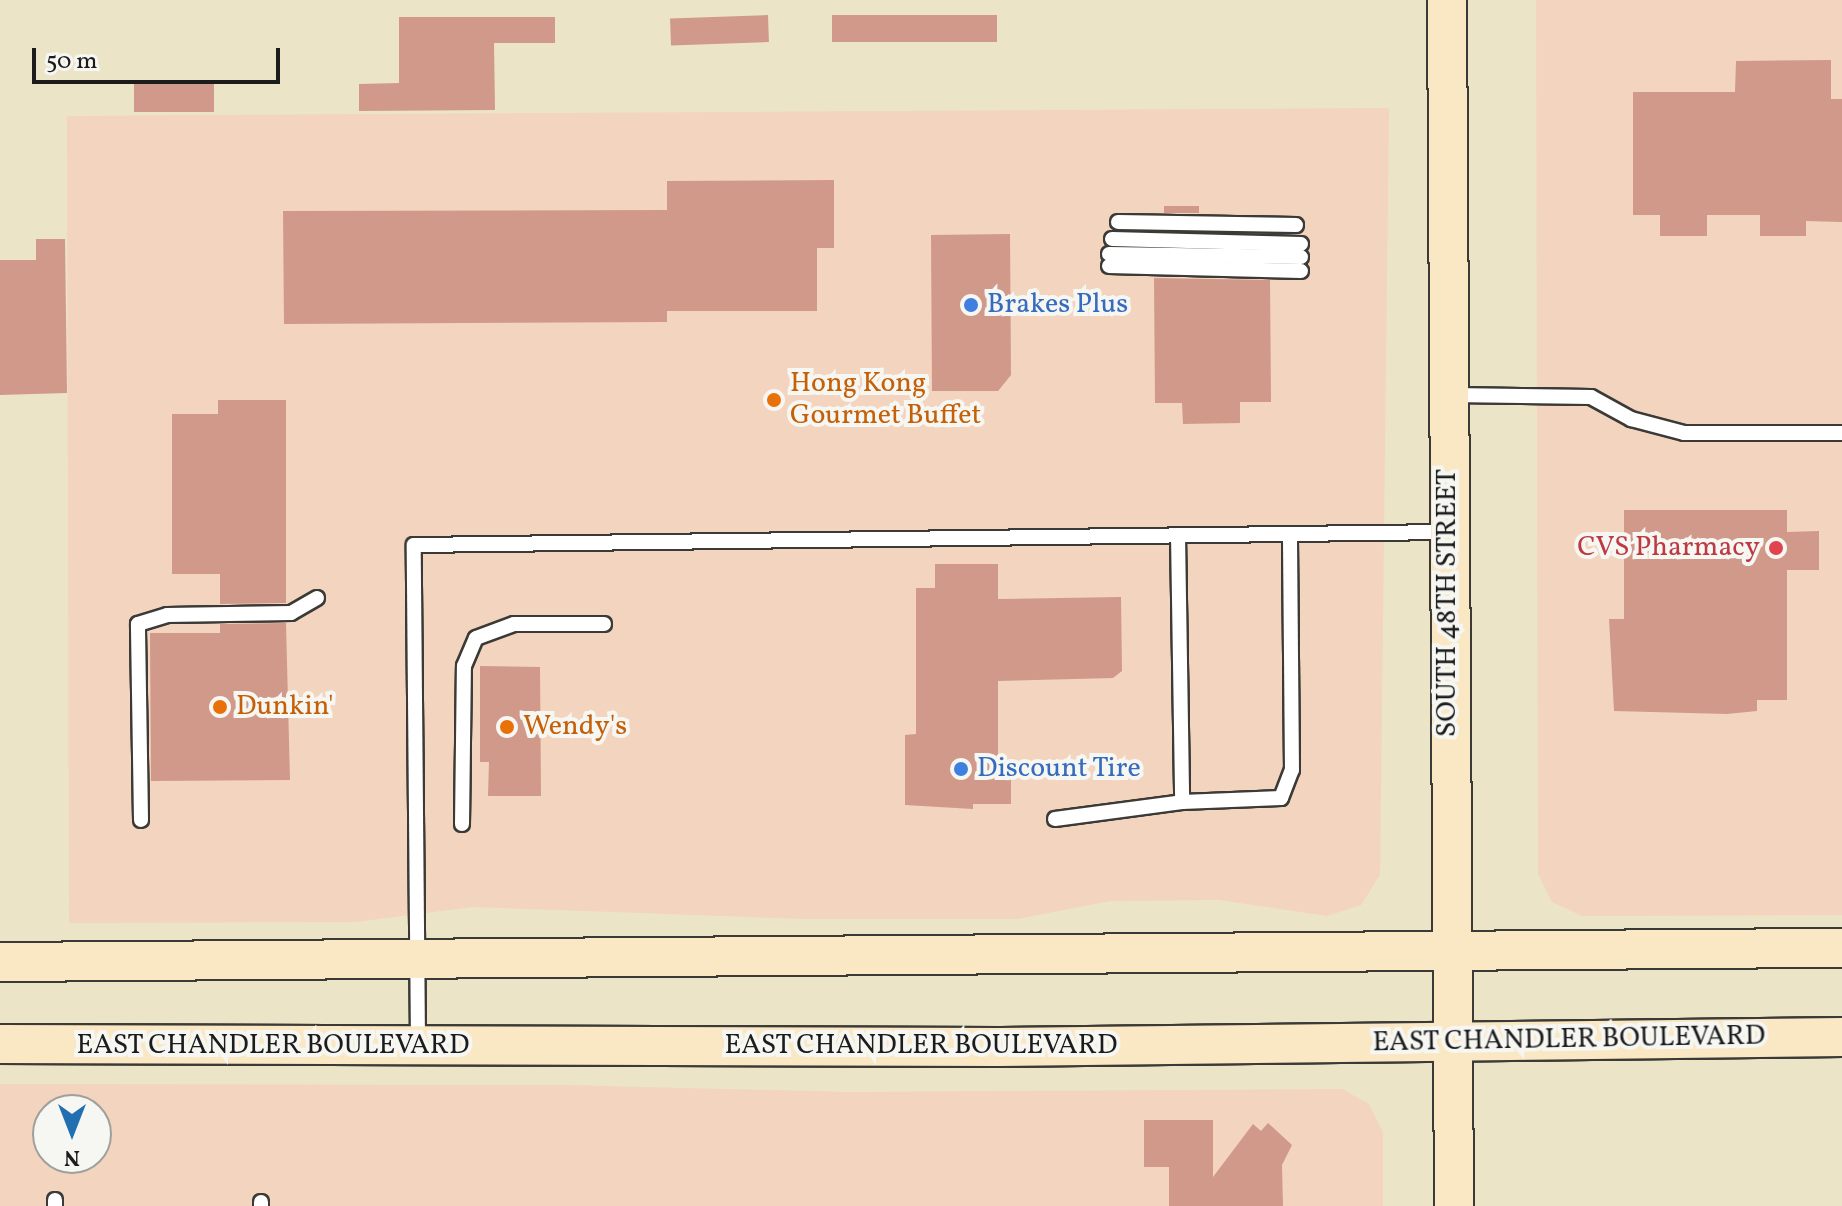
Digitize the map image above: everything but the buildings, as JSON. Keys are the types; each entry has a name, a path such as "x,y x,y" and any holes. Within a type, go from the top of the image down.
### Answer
{"main road":[{"name":"SOUTH 48TH STREET","path":"1447,0 1449,950 1454,1206"},
{"path":"0,962 1842,948"},
{"name":"EAST CHANDLER BOULEVARD","path":"0,1044 418,1047 1842,1037"}],"lane":[{"path":"1118,222 1296,225"},
{"path":"1110,253 1301,257 1110,253"},
{"path":"1447,395 1591,397 1631,419 1684,433 1842,433"},
{"path":"418,1047 414,545 1448,532"},
{"path":"1055,819 1182,802 1281,798 1292,770 1290,534"},
{"path":"1178,535 1182,802"},
{"path":"141,820 138,624 167,615 291,613 317,598"},
{"path":"462,824 464,666 476,638 514,624 604,624"}],"shaded area":[{"path":"1536,0 1842,0 1842,915 1582,916 1552,902 1538,874"},
{"path":"1389,108 1380,875 1361,905 1327,916 1219,900 1111,901 1017,919 807,919 473,907 355,922 69,923 67,116"},
{"path":"0,1084 564,1085 849,1092 1342,1089 1369,1104 1383,1132 1383,1206 0,1206"}],"place":[{"name":"Brakes Plus","path":"971,305"},
{"name":"Hong Kong Gourmet Buffet","path":"774,400"},
{"name":"CVS Pharmacy","path":"1776,548"},
{"name":"Dunkin'","path":"220,707"},
{"name":"Wendy's","path":"507,727"},
{"name":"Discount Tire","path":"961,769"}]}
